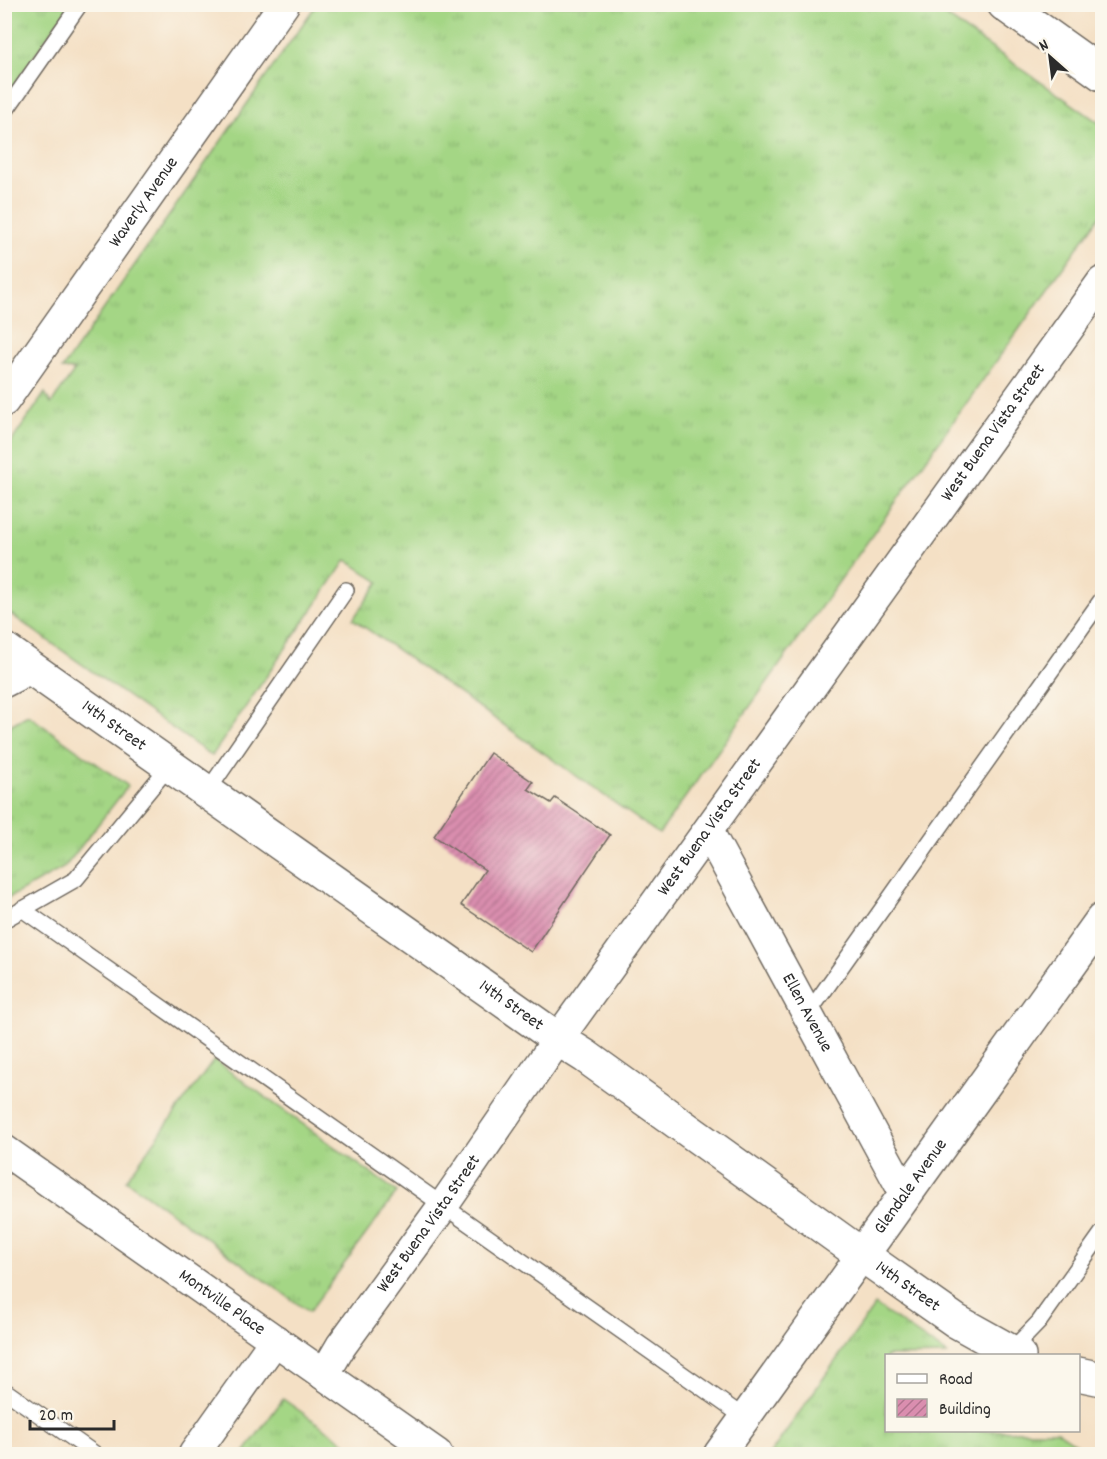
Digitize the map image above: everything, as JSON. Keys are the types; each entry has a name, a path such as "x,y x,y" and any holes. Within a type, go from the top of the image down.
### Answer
{"street":[{"name":"Waverly Avenue","path":"4,401 284,4"},
{"path":"1004,4 1102,74"},
{"name":"West Buena Vista Street","path":"324,1375 341,1346 443,1206 558,1039 1100,289"},
{"name":"14th Street","path":"13,666 170,765 585,1056 862,1256 956,1321 1015,1353"},
{"name":"Ellen Avenue","path":"708,831 905,1194"},
{"name":"Glendale Avenue","path":"719,1455 1102,920"},
{"name":"Montville Place","path":"4,1150 437,1455"},
{"path":"194,1455 275,1340"},
{"path":"1080,1374 1102,1379"}],"lane":[{"path":"4,112 80,4"},
{"path":"207,792 346,590"},
{"path":"807,1015 1102,599"},
{"path":"4,920 76,879 170,765"},
{"path":"22,909 745,1418"},
{"path":"1015,1353 1102,1233"},
{"path":"4,1390 95,1455"}],"green space":[{"path":"4,5 70,5 5,98"},
{"path":"316,5 930,5 1102,125 1102,213 659,834 353,619 379,582 346,560 212,756 5,610 5,451 45,393 51,404 75,370 62,369"},
{"path":"28,715 128,786 65,867 5,900 5,728"},
{"path":"214,1060 397,1192 309,1312 126,1180"},
{"path":"875,1305 947,1354 885,1354 885,1432 1058,1432 1091,1454 770,1454"},
{"path":"283,1399 361,1454 243,1454"}],"building":[{"path":"490,753 533,782 528,789 551,803 555,798 610,835 531,952 461,905 485,870 434,836"}]}
